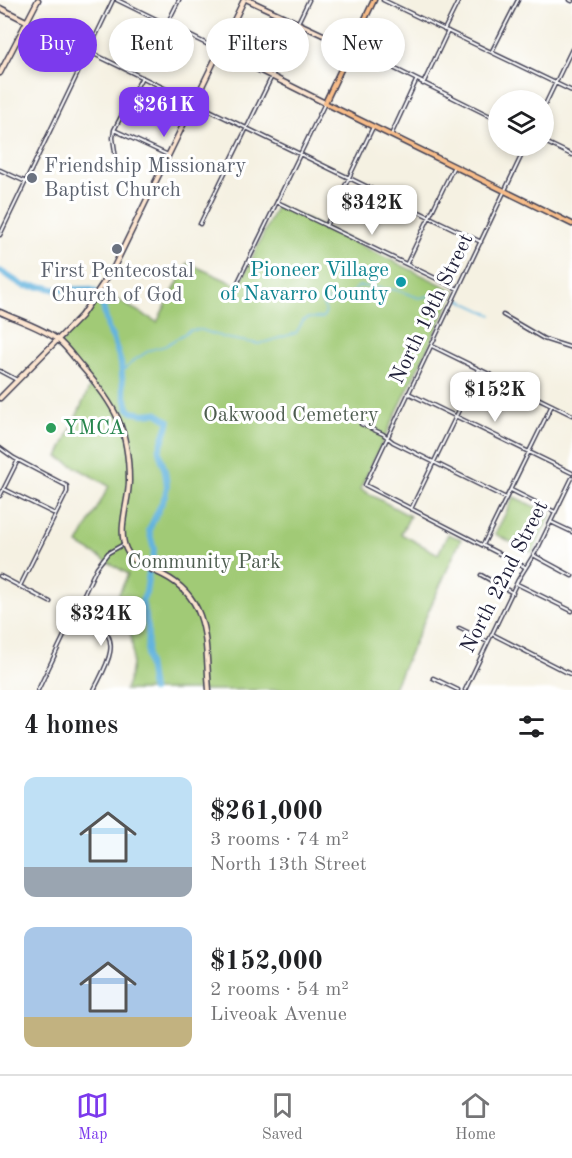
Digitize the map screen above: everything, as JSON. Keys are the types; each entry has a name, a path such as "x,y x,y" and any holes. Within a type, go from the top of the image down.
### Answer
{"main road":[{"path":"365,18 374,0"},
{"path":"340,72 325,103 572,224"}],"street":[{"path":"28,18 38,0"},
{"path":"97,35 115,0 152,18"},
{"path":"170,18 179,0"},
{"path":"236,18 246,0 287,18"},
{"path":"300,18 309,0"},
{"path":"383,0 572,91"},
{"path":"444,30 459,0"},
{"path":"491,52 517,0"},
{"path":"0,8 20,18"},
{"path":"423,84 448,31"},
{"path":"0,74 18,37"},
{"path":"552,90 572,49"},
{"path":"97,55 481,242"},
{"path":"0,235 79,72"},
{"path":"0,398 89,306 103,285 114,267 209,72"},
{"path":"237,284 325,103 264,72"},
{"path":"200,224 274,72"},
{"path":"398,72 488,115"},
{"path":"116,159 114,130 142,77"},
{"path":"391,135 416,81"},
{"path":"326,226 373,127"},
{"path":"114,130 168,155"},
{"path":"554,146 572,155"},
{"name":"North 19th Street","path":"411,509 365,485 521,156"},
{"path":"406,264 454,165"},
{"path":"0,170 26,182"},
{"path":"277,202 458,289"},
{"path":"0,312 58,340 106,396 120,422 125,441 129,482 124,544 133,559 180,585 197,607 204,629 208,690"},
{"path":"503,315 544,339 572,348"},
{"path":"431,345 572,415"},
{"path":"479,369 411,509 525,567"},
{"path":"0,371 17,380"},
{"path":"408,393 572,473"},
{"path":"483,546 552,405"},
{"path":"361,424 507,498"},
{"path":"0,448 67,486 67,492 20,586"},
{"path":"0,496 18,460"},
{"name":"North 22nd Street","path":"466,690 516,584 534,556 572,478"},
{"path":"4,489 55,514"},
{"path":"511,490 555,512"},
{"path":"551,522 572,532"},
{"path":"38,690 104,557 124,544"},
{"path":"534,556 572,576"},
{"path":"481,575 513,593"},
{"path":"0,576 50,602"},
{"path":"516,584 571,610 572,605"},
{"path":"74,614 101,627 107,634 111,646 110,656 94,690"},
{"path":"459,628 488,642"},
{"path":"492,634 572,675"},
{"path":"433,678 458,690"}],"green space":[{"path":"277,205 455,291 360,489 410,516 401,534 438,554 448,534 461,539 393,690 125,690 130,677 133,653 130,631 118,596 128,574 78,544 109,486 58,457 91,384 57,347 105,293 157,322 188,263 239,286"},
{"path":"514,497 551,514 533,553 495,534"}],"waterway":[{"path":"0,271 24,286 94,291 101,298 109,332 121,363 123,388 128,408 132,412 143,414 156,413 169,421 159,451 167,486 165,496 149,530 154,550 152,567"},
{"path":"122,372 133,361 150,350 165,346 190,330 202,330 225,338 259,344 296,333 303,321 308,318 323,318 326,311 321,301 322,298 340,304 359,286 397,290 419,298 438,294 448,297"},
{"path":"458,299 492,315"},
{"path":"149,572 146,593 142,601 148,628 147,656 152,690"}],"place":[{"name":"Friendship Missionary Baptist Church","path":"32,178"},
{"name":"First Pentecostal Church of God","path":"117,249"},
{"name":"Pioneer Village of Navarro County","path":"401,282"},
{"name":"YMCA","path":"51,428"}],"park label":[{"name":"Oakwood Cemetery","path":"291,415"},
{"name":"Community Park","path":"204,562"}]}
